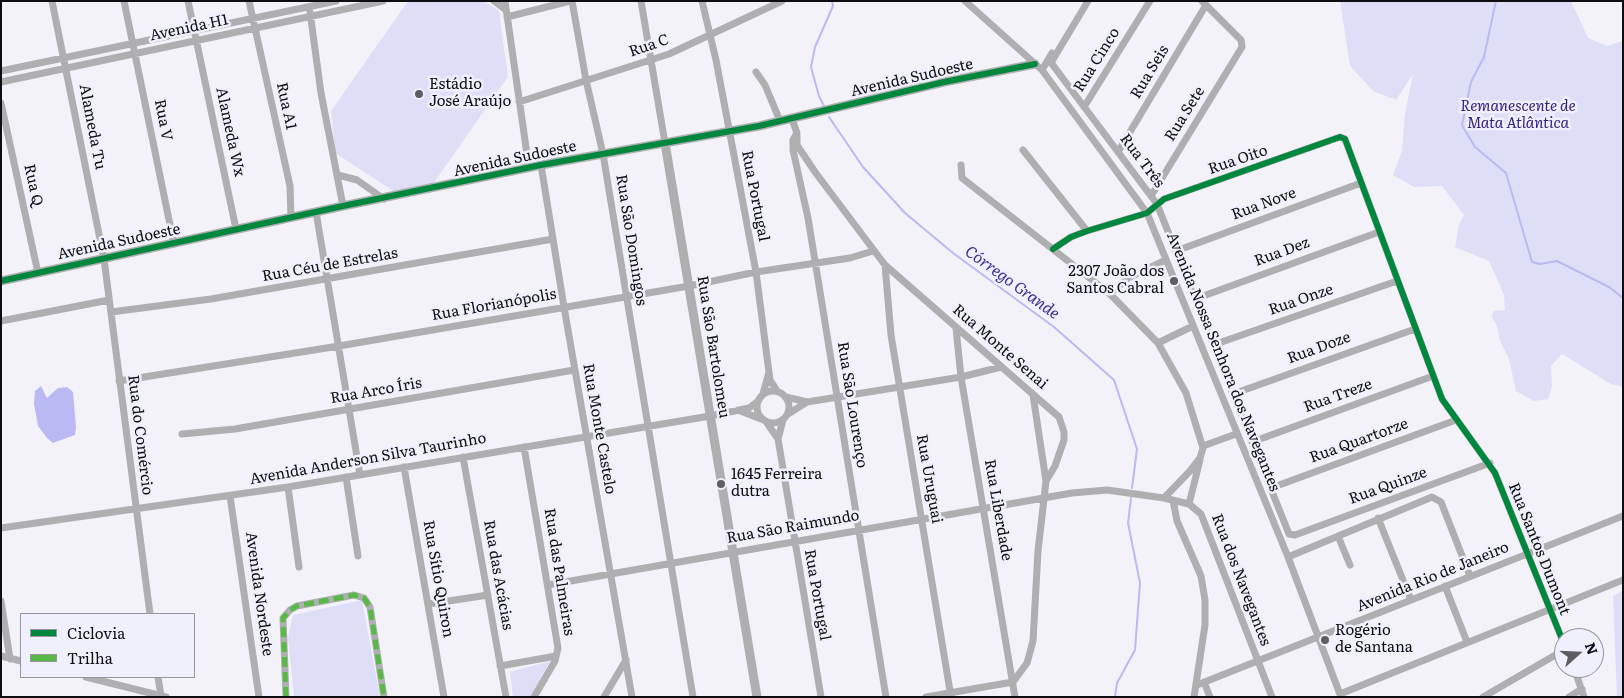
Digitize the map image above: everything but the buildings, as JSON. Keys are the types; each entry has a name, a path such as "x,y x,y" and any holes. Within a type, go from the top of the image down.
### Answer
{"street":[{"name":"Alameda Tu","path":"52,1 104,259"},
{"name":"Rua V","path":"124,1 174,244"},
{"name":"Alameda Wx","path":"188,1 236,229"},
{"name":"Rua A1","path":"250,1 290,186 291,218"},
{"name":"Avenida H1","path":"1,71 336,1"},
{"name":"Avenida H1","path":"1,82 383,1"},
{"path":"494,1 507,14"},
{"path":"505,1 529,168"},
{"path":"507,14 571,1"},
{"name":"Rua São Domingos","path":"571,1 603,154 693,697"},
{"name":"Rua São Bartolomeu","path":"641,1 757,697"},
{"name":"Rua Portugal","path":"702,1 756,272 770,367 770,380 777,391"},
{"name":"Rua C","path":"519,102 651,60 782,1"},
{"name":"Avenida Nossa Senhora dos Navegantes","path":"965,1 1038,67 1147,213 1288,557 1340,696"},
{"path":"1038,67 1083,1"},
{"name":"Rua Três","path":"1088,1 1052,61 1053,67 1157,204 1287,532 1290,535 1295,535"},
{"name":"Rua Cinco","path":"1084,107 1150,1"},
{"path":"321,3 323,14"},
{"name":"Rua Sete","path":"1151,196 1242,47 1241,40 1204,3"},
{"name":"Rua Seis","path":"1118,152 1204,3"},
{"path":"308,7 311,16 321,93 343,206"},
{"name":"Avenida Sudoeste","path":"1,281 541,165 792,119 944,82 1038,67"},
{"path":"756,72 765,85 780,121"},
{"name":"Rua Q","path":"1,103 38,273"},
{"name":"Rua São Lourenço","path":"792,119 797,133 793,140 793,150 808,218 886,697"},
{"path":"797,133 798,145 815,172 873,251"},
{"name":"Rua Oito","path":"1147,213 1164,199 1340,137"},
{"name":"Rua Santos Dumont","path":"1340,137 1345,139 1442,399 1490,463 1558,628"},
{"path":"1023,150 1087,231"},
{"name":"Rua Monte Castelo","path":"541,165 574,370 632,697"},
{"path":"961,165 962,178 1110,294 1158,343 1186,393 1203,446 1189,504 1164,498 1098,490 1043,499"},
{"path":"338,175 357,180 384,199"},
{"name":"Rua Nove","path":"1176,250 1361,183"},
{"path":"316,212 360,475"},
{"path":"1052,249 1087,231 1147,213"},
{"name":"Rua Dez","path":"1195,299 1379,232"},
{"name":"Rua Céu de Estrelas","path":"111,312 211,299 553,239"},
{"name":"Rua Florianópolis","path":"119,381 339,346 689,286 756,272 850,258 873,251"},
{"name":"Rua Monte Senai","path":"873,251 885,265 1060,417 1064,432 1062,448 1046,481"},
{"name":"Rua do Comércio","path":"104,259 150,613"},
{"path":"1110,294 1128,278 1166,260"},
{"name":"Rua Uruguai","path":"885,265 891,335 950,695"},
{"name":"Rua Onze","path":"1213,345 1397,281"},
{"path":"1,321 109,300"},
{"path":"1158,343 1193,326"},
{"name":"Rua Liberdade","path":"956,328 961,377 1015,697"},
{"name":"Rua Doze","path":"1233,394 1415,329"},
{"path":"770,367 763,394 757,402 756,409 778,439"},
{"path":"763,394 777,391 786,397 807,402 961,377 1001,367"},
{"name":"Rua Arco Íris","path":"182,434 236,429 574,370"},
{"name":"Rua Treze","path":"1252,442 1433,376"},
{"path":"926,697 950,695 1013,682 1027,663 1033,641 1043,499 1046,481 1033,395"},
{"path":"786,397 789,405 788,414"},
{"name":"Avenida Anderson Silva Taurinho","path":"1,528 136,511 463,458 710,416 749,408 757,402"},
{"path":"738,410 775,424 807,402"},
{"path":"778,439 783,420"},
{"name":"Rua Quartorze","path":"1271,488 1456,420"},
{"path":"1203,446 1236,434"},
{"name":"Rua Portugal","path":"778,439 794,542 822,697"},
{"name":"Rua das Palmeiras","path":"524,447 558,648 556,656 534,697"},
{"name":"Rua das Acácias","path":"463,458 506,697"},
{"path":"1164,498 1200,458"},
{"name":"Rua Quinze","path":"1295,535 1490,463"},
{"name":"Rua Sítio Quiron","path":"404,467 444,697"},
{"path":"346,477 358,556"},
{"path":"288,487 299,567"},
{"name":"Avenida Nordeste","path":"230,496 259,697"},
{"path":"1288,557 1432,497 1441,502 1470,576"},
{"name":"Rua São Raimundo","path":"548,585 670,562 1043,499"},
{"path":"1172,500 1177,521 1201,576 1205,600 1206,612 1200,684 1194,697"},
{"name":"Rua dos Navegantes","path":"1189,504 1201,514 1272,697"},
{"name":"Avenida Rio de Janeiro","path":"1200,684 1623,516"},
{"path":"1378,518 1411,600"},
{"path":"1338,536 1350,565"},
{"path":"1340,696 1467,642 1623,580"},
{"path":"1446,586 1467,642"},
{"path":"286,697 283,618 290,610 297,606 354,594 364,598 370,607 384,697"},
{"path":"429,604 488,595"},
{"path":"1,601 10,658"},
{"path":"1,656 20,661"},
{"path":"500,666 556,656"},
{"path":"1483,697 1554,656"},
{"path":"604,697 626,660"},
{"path":"90,678 163,696 158,678"},
{"path":"1569,697 1583,693 1578,678"},
{"path":"1200,684 1210,697"},
{"path":"126,697 129,688"}],"green space":[{"name":"Estádio José Araújo","path":"408,1 484,1 499,11 508,77 433,184 395,192 335,153 331,111"},
{"name":"Remanescente de Mata Atlântica","path":"1340,1 1571,1 1588,38 1607,46 1623,41 1623,387 1611,384 1562,354 1551,366 1552,386 1548,399 1534,401 1516,391 1509,359 1500,341 1497,326 1492,317 1493,311 1505,310 1504,295 1489,261 1455,247 1459,224 1464,215 1442,186 1414,187 1393,175 1402,151 1405,114 1413,74 1396,100 1373,91 1350,66"},
{"path":"1623,591 1623,697 1617,697 1613,596"},
{"path":"362,600 380,697 294,697 288,637 293,615"},
{"path":"550,661 530,697 513,697 510,672"}],"water":[{"path":"41,386 47,398 58,388 67,387 73,392 75,435 53,443 38,426 34,404 35,391"}],"waterway":[{"name":"Córrego Grande","path":"824,106 819,96 811,67 815,47 833,6 832,1"},
{"path":"1496,1 1484,57 1471,82 1462,125 1475,147 1506,173 1532,262 1540,264 1557,261 1609,287 1623,298"},
{"name":"Córrego Grande","path":"829,117 863,167 905,213 953,253 1054,327 1114,380 1137,449 1132,488"},
{"name":"Córrego Grande","path":"1115,697 1117,683 1135,650 1140,583 1128,523 1131,498"}],"marked path":[{"path":"286,697 283,618 290,610 297,606 354,595 364,598 370,607 384,697"}],"cycle path":[{"path":"1,281 541,165 759,126 944,82 1035,64"},
{"path":"1053,249 1071,237 1147,213 1164,199 1340,137 1345,139 1442,399 1495,473 1558,628"}],"place":[{"name":"Estádio José Araújo","path":"419,94"},
{"name":"2307 João dos Santos Cabral","path":"1174,281"},
{"name":"1645 Ferreira dutra","path":"721,484"},
{"name":"Rogério de Santana","path":"1325,640"}]}
